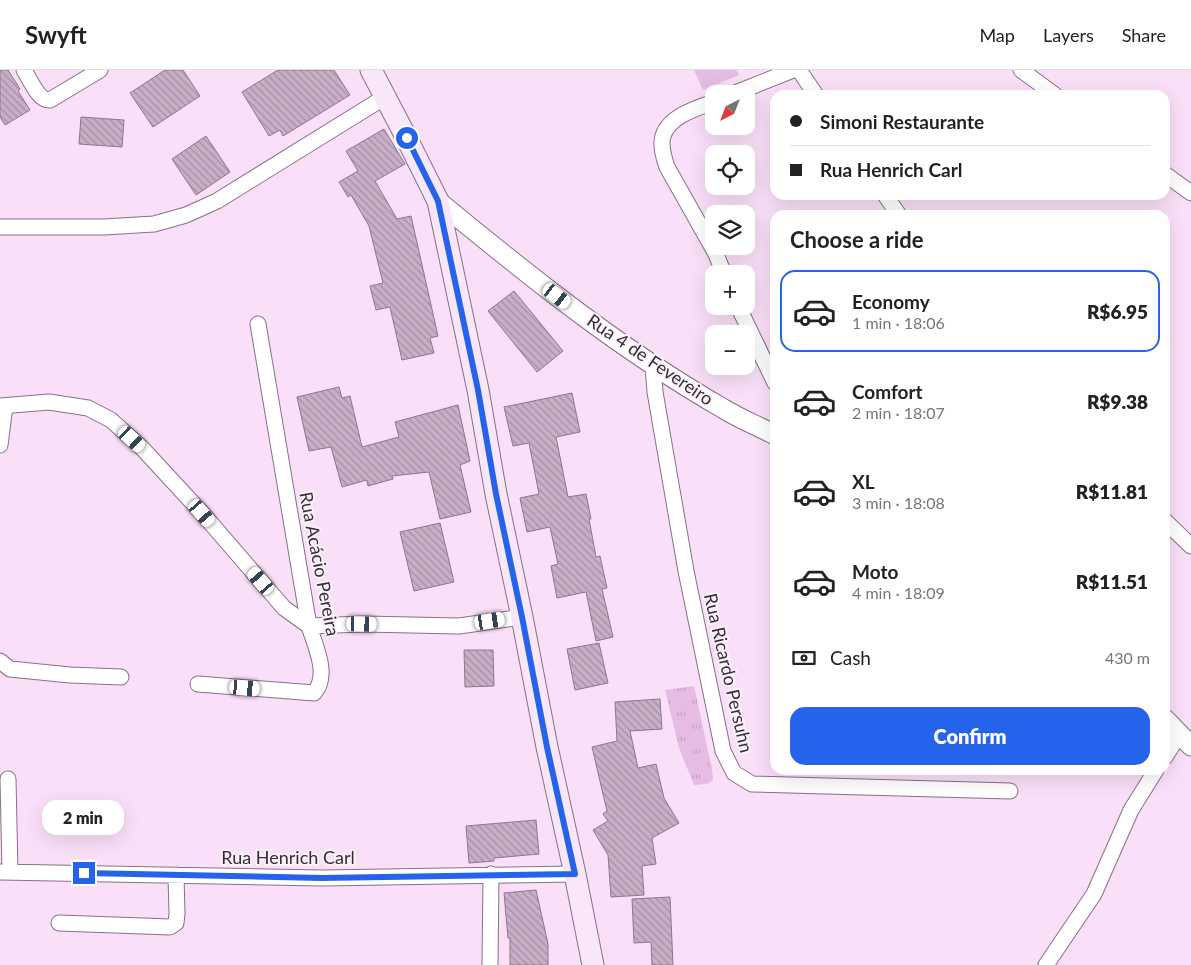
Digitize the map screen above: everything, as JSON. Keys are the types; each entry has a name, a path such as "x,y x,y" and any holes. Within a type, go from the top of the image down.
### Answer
{"main road":[{"path":"371,70 438,201 478,390 496,494 547,747 593,965"}],"street":[{"path":"24,70 41,98 46,101 100,70"},
{"path":"755,85 793,70"},
{"path":"799,70 813,90"},
{"path":"1021,70 1048,90"},
{"path":"0,227 104,227 154,224 186,215 217,201 385,97"},
{"path":"705,106 682,115 672,123 663,136 662,152 667,167 720,265"},
{"path":"1170,178 1191,193"},
{"name":"Rua 4 de Fevereiro","path":"438,201 572,308 653,365 725,410 770,432"},
{"path":"742,315 770,373"},
{"name":"Rua Acácio Pereira","path":"198,684 314,693 320,686 319,656 309,626 258,324"},
{"name":"Rua Ricardo Persuhn","path":"653,365 655,392 686,572 723,752 734,773 752,784 1010,791"},
{"path":"0,445 2,406 49,402 88,408 111,420 142,448 196,506 284,608 309,626 362,624 459,626 522,617"},
{"path":"1170,526 1191,546"},
{"path":"0,661 10,669 70,675 121,677"},
{"path":"1170,724 1185,741 1170,753"},
{"path":"1046,965 1094,894 1131,810 1153,775"},
{"path":"5,872 8,779"},
{"name":"Rua Henrich Carl","path":"5,872 322,878 575,874"},
{"path":"490,965 491,874"},
{"path":"59,923 170,927 176,923 178,914 176,875"}],"green space":[{"path":"694,70 736,70 739,75 715,85 705,85 705,89 703,90"},
{"path":"694,686 713,780 707,784 694,785 679,748 665,690"}],"building":[{"path":"0,70 8,70 30,110 5,125 0,117"},
{"path":"165,70 183,70 200,96 153,127 130,93"},
{"path":"278,70 334,70 350,95 283,136 280,130 269,136 242,92"},
{"path":"81,117 124,120 122,147 79,144"},
{"path":"384,129 405,164 375,181 397,219 411,216 438,336 430,338 434,353 402,360 390,307 376,310 370,286 383,283 369,226 351,195 348,197 339,182 358,171 346,151"},
{"path":"206,136 230,172 196,195 172,159"},
{"path":"514,291 563,351 537,372 488,311"},
{"path":"339,387 342,398 350,396 362,447 399,437 395,422 458,405 470,461 460,465 471,512 440,519 429,472 392,476 393,479 368,486 367,480 342,487 331,447 309,451 297,397"},
{"path":"572,393 580,432 556,437 568,497 586,494 596,557 600,556 607,588 602,589 613,637 596,641 586,592 557,598 551,566 558,564 550,527 527,532 520,498 539,494 529,443 513,446 504,407"},
{"path":"440,523 454,582 414,591 400,532"},
{"path":"599,643 608,683 575,690 567,649"},
{"path":"464,650 493,650 494,686 465,687"},
{"path":"660,699 662,729 630,731 638,768 656,764 664,798 679,823 652,838 656,864 642,866 644,895 611,897 608,855 593,830 608,821 603,814 607,811 592,747 617,741 615,702"},
{"path":"536,820 539,854 494,858 494,861 469,863 466,826"},
{"path":"536,890 548,944 548,965 510,965 510,938 508,938 504,893"},
{"path":"670,897 673,965 652,965 651,942 634,943 632,899"}],"route":[{"path":"84,873 322,878 575,874 547,747 496,494 478,390 438,201 407,138"}]}
